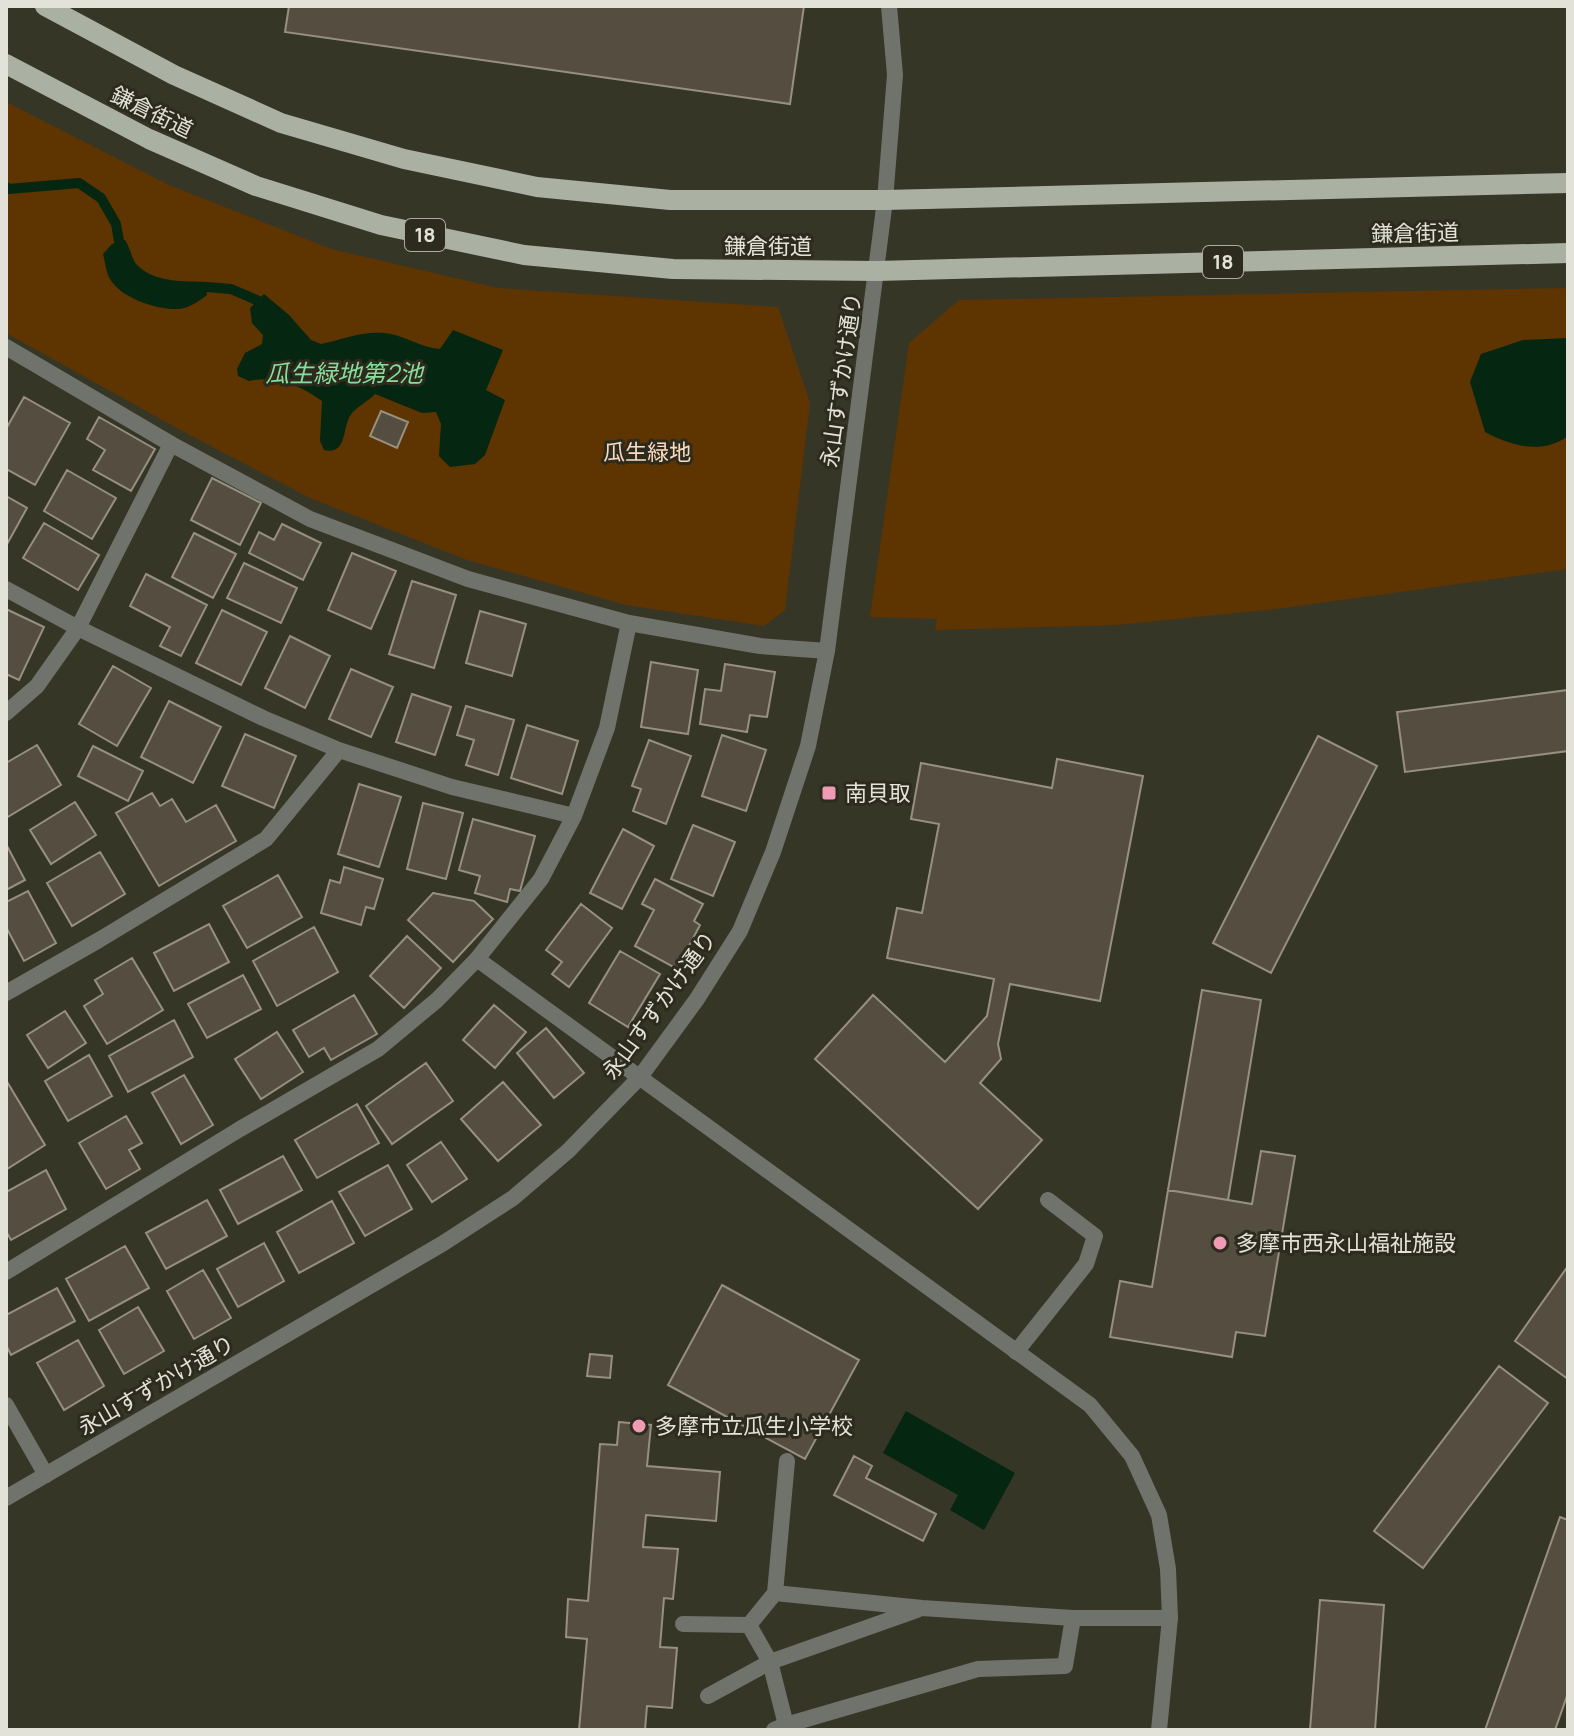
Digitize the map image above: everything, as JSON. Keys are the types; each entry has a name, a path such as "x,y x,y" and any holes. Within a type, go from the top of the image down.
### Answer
{"main road":[{"name":"鎌倉街道","path":"45,6 174,75 281,123 404,159 537,187 670,200 885,200 1568,183"},
{"name":"鎌倉街道","path":"6,64 149,139 256,186 381,225 524,255 673,269 877,271 1568,253"}],"street":[{"name":"永山すずかけ通り","path":"6,1498 442,1244 513,1198 568,1151 640,1077 697,999 740,931 773,852 808,746 827,651 885,200 895,75 889,6"},
{"path":"6,347 171,444 310,519 468,579 629,623 760,646 827,651"},
{"path":"6,713 37,686 78,628 171,444"},
{"path":"6,589 78,628 263,718 339,750 452,787 574,816"},
{"path":"6,1272 378,1049 437,1000 477,959 541,879 574,816 607,728 629,623"},
{"path":"6,993 266,839 339,750"},
{"path":"477,959 1090,1405 1132,1456 1159,1515 1168,1569 1170,1618 1159,1730"},
{"path":"1016,1352 1086,1264 1095,1236 1048,1200"},
{"path":"6,1405 46,1475"},
{"path":"749,1625 775,1593 787,1461"},
{"path":"775,1593 922,1608 1073,1618 1170,1618"},
{"path":"708,1696 770,1662 922,1608"},
{"path":"749,1625 770,1662 780,1728 978,1669 1065,1666 1073,1618"},
{"path":"683,1624 749,1625"}],"green space":[{"name":"瓜生緑地","path":"6,102 169,185 331,249 498,288 778,307 810,403 785,610 764,626 626,605 467,560 310,498 6,333"},
{"path":"1568,288 1568,569 1276,609 1117,625 935,630 937,619 870,617 909,343 959,300"}],"water":[{"path":"125,240 134,261 143,270 169,280 206,282 207,295 186,307 170,309 140,302 122,292 110,279 103,254 112,244"},
{"name":"瓜生緑地第2池","path":"264,294 289,315 311,340 321,344 382,333 440,349 453,330 503,350 486,390 505,400 485,455 475,464 450,467 439,456 441,424 436,412 422,413 375,394 350,416 337,449 324,450 320,441 322,401 287,383 269,379 249,381 238,376 237,369 245,353 262,344 263,335 252,323 250,308"},
{"path":"1568,338 1568,436 1537,447 1505,441 1485,432 1470,382 1481,354 1523,340"},
{"path":"906,1411 1015,1473 984,1530 950,1510 958,1495 883,1453"}],"building":[{"path":"289,6 804,6 790,104 285,32"},
{"path":"24,397 70,423 35,485 6,469 6,429"},
{"path":"381,411 408,422 397,448 370,436"},
{"path":"99,417 155,449 131,491 93,470 105,450 87,439"},
{"path":"67,470 116,498 92,539 44,511"},
{"path":"212,478 261,503 240,545 191,520"},
{"path":"6,496 27,508 6,546"},
{"path":"44,523 99,555 78,590 23,558"},
{"path":"282,524 321,543 303,580 249,553 259,532 274,540"},
{"path":"194,533 236,554 213,598 172,577"},
{"path":"352,553 396,571 371,629 328,610"},
{"path":"244,563 297,588 281,623 227,598"},
{"path":"146,574 207,605 181,656 160,646 170,627 130,606"},
{"path":"412,581 456,595 434,668 389,654"},
{"path":"6,609 44,627 19,680 6,674"},
{"path":"222,610 267,632 241,685 196,663"},
{"path":"480,611 526,624 512,676 466,663"},
{"path":"290,636 330,656 305,708 265,688"},
{"path":"651,662 698,670 688,734 641,727"},
{"path":"725,664 775,672 767,717 750,715 747,732 700,724 705,689 721,691"},
{"path":"113,666 151,688 117,746 79,724"},
{"path":"351,669 393,687 371,737 329,719"},
{"path":"1568,690 1568,751 1405,772 1397,712"},
{"path":"412,694 451,707 435,755 396,742"},
{"path":"169,701 221,727 193,783 141,757"},
{"path":"466,706 514,720 498,775 466,765 474,740 457,735"},
{"path":"527,725 578,741 562,794 511,778"},
{"path":"245,734 296,756 274,808 222,786"},
{"path":"722,735 766,750 746,811 702,796"},
{"path":"1318,736 1377,766 1271,973 1213,943"},
{"path":"649,740 691,756 666,824 633,811 641,789 632,786"},
{"path":"37,745 61,785 6,818 6,763"},
{"path":"93,746 143,771 128,801 78,776"},
{"path":"1057,759 1143,776 1100,1001 1010,984 998,1044 1001,1059 980,1083 1042,1140 978,1209 815,1059 873,995 945,1062 987,1016 994,979 887,958 897,908 922,913 939,824 911,819 921,763 1052,788"},
{"path":"359,784 401,797 379,867 338,854"},
{"path":"152,793 160,806 172,799 186,822 216,805 236,841 159,886 116,813"},
{"path":"75,802 96,835 51,864 30,830"},
{"path":"423,803 463,813 446,879 407,869"},
{"path":"473,819 535,836 520,891 510,889 507,902 475,893 480,876 459,870"},
{"path":"693,825 735,842 713,896 671,879"},
{"path":"623,829 654,846 622,909 590,893"},
{"path":"6,844 25,880 6,890"},
{"path":"100,852 125,894 72,926 47,883"},
{"path":"344,867 383,879 374,909 366,907 361,925 321,913 330,880 340,883"},
{"path":"278,875 302,917 247,948 223,906"},
{"path":"655,879 703,904 694,921 700,925 677,969 635,946 654,910 642,904"},
{"path":"28,891 56,943 24,961 6,927 6,902"},
{"path":"433,893 474,901 493,919 453,962 408,920"},
{"path":"581,904 612,928 569,987 552,974 562,962 546,950"},
{"path":"209,924 229,962 174,991 154,953"},
{"path":"314,927 338,972 277,1006 253,961"},
{"path":"407,936 441,968 404,1008 370,976"},
{"path":"620,951 660,974 628,1027 589,1003"},
{"path":"132,958 163,1010 107,1044 84,1006 103,994 95,980"},
{"path":"243,975 261,1009 207,1038 188,1004"},
{"path":"1202,990 1261,1000 1228,1200 1168,1190"},
{"path":"354,995 377,1034 331,1060 324,1048 309,1057 293,1030"},
{"path":"494,1005 526,1032 495,1068 463,1040"},
{"path":"65,1011 86,1043 48,1068 27,1035"},
{"path":"174,1020 193,1057 128,1092 109,1056"},
{"path":"546,1028 584,1073 554,1098 517,1053"},
{"path":"277,1032 303,1072 261,1099 235,1059"},
{"path":"89,1055 112,1096 68,1121 45,1081"},
{"path":"426,1063 453,1101 392,1144 366,1106"},
{"path":"184,1075 213,1125 181,1144 152,1093"},
{"path":"6,1080 45,1145 7,1169 6,1167"},
{"path":"503,1082 541,1125 498,1161 461,1119"},
{"path":"357,1104 379,1143 317,1178 295,1140"},
{"path":"126,1116 142,1143 129,1150 140,1169 106,1189 79,1143"},
{"path":"441,1142 467,1179 432,1202 407,1165"},
{"name":"多摩市西永山福祉施設","path":"1261,1151 1295,1156 1265,1336 1236,1332 1232,1357 1110,1337 1120,1281 1152,1287 1168,1190 1252,1204"},
{"path":"283,1156 302,1190 238,1224 220,1190"},
{"path":"388,1165 412,1209 365,1236 339,1192"},
{"path":"46,1170 66,1209 11,1240 6,1231 6,1192"},
{"path":"207,1200 227,1236 166,1269 146,1233"},
{"path":"332,1201 354,1243 299,1273 277,1232"},
{"path":"264,1243 284,1281 238,1307 217,1269"},
{"path":"125,1246 149,1288 89,1321 66,1279"},
{"path":"1568,1266 1568,1379 1515,1341"},
{"path":"203,1270 231,1318 194,1339 167,1291"},
{"path":"722,1285 859,1360 805,1459 668,1385"},
{"path":"57,1288 75,1321 11,1355 6,1345 6,1315"},
{"path":"138,1307 164,1351 124,1374 99,1330"},
{"path":"78,1340 104,1386 64,1410 37,1363"},
{"path":"590,1354 612,1356 610,1378 587,1376"},
{"path":"1499,1366 1548,1403 1423,1568 1374,1531"},
{"path":"619,1422 651,1425 647,1466 720,1472 716,1521 646,1515 643,1547 678,1549 673,1599 664,1598 660,1647 677,1648 672,1708 647,1706 645,1730 579,1730 587,1639 566,1637 568,1599 588,1601 600,1444 617,1445"},
{"path":"854,1456 872,1466 866,1478 936,1514 923,1541 834,1495"},
{"path":"1560,1517 1568,1520 1568,1693 1555,1730 1485,1730"},
{"path":"1320,1600 1384,1605 1375,1730 1310,1730"}],"waterway":[{"path":"6,187 79,183 101,198 116,224 119,241"},
{"path":"207,287 231,289 259,301"}],"place":[{"name":"南貝取","path":"829,793"},
{"name":"多摩市西永山福祉施設","path":"1220,1243"},
{"name":"多摩市立瓜生小学校","path":"639,1426"}]}
